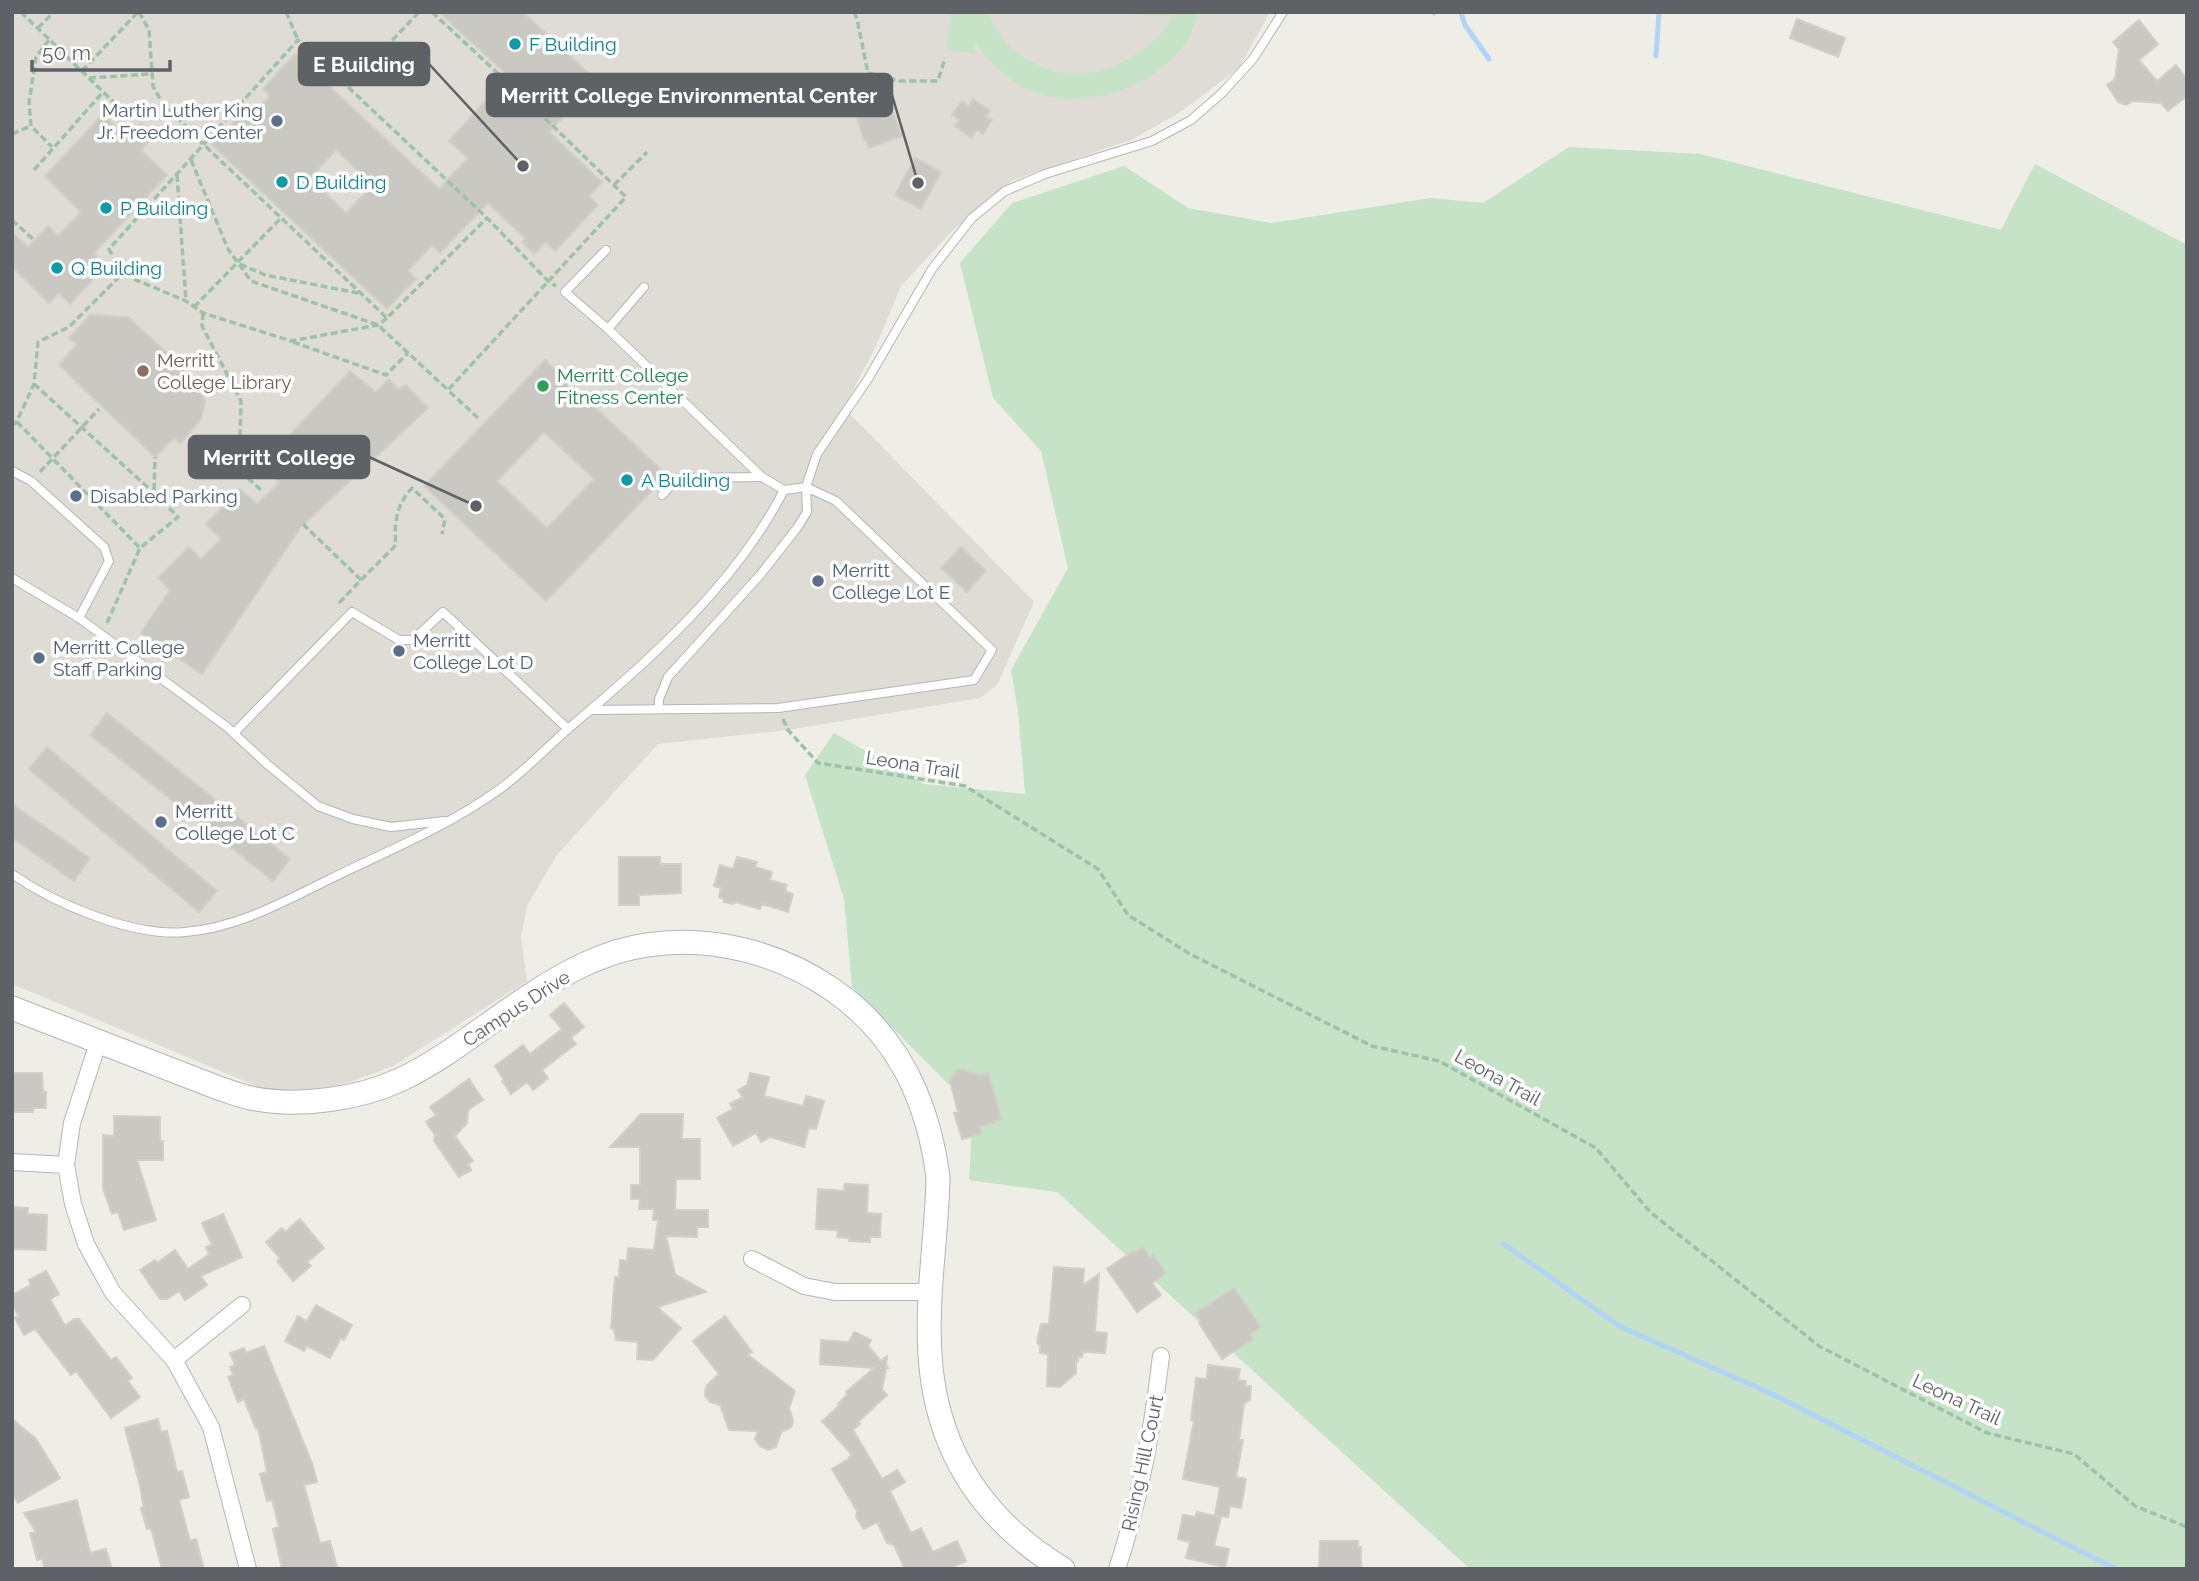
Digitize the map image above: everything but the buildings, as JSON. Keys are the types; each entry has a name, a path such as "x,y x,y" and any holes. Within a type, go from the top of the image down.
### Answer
{"street":[{"name":"Campus Drive","path":"12,1008 192,1079 253,1098 326,1100 362,1093 401,1080 433,1062 558,978 599,958 645,945 683,942 726,946 774,958 811,975 845,998 875,1025 899,1057 928,1119 938,1177 930,1353 934,1390 943,1425 957,1459 976,1491 1003,1524 1040,1555 1063,1569"},
{"path":"98,1042 72,1123 66,1165 73,1204 86,1244 113,1293 174,1360 211,1427 247,1569"},
{"path":"12,1162 66,1165"},
{"path":"751,1259 804,1286 835,1292 931,1292"},
{"path":"174,1360 242,1305"},
{"name":"Rising Hill Court","path":"1117,1569 1138,1501 1151,1436 1161,1356"}],"lane":[{"path":"659,709 659,699 668,677 760,575 797,528 807,512 806,487 817,454 868,379 932,269 972,218 1005,191 1045,174 1152,141 1191,120 1222,93 1253,59 1283,12"},
{"path":"591,710 778,708 974,680 992,650 836,501 806,487 784,490 762,477 608,329 565,292 606,250"},
{"path":"608,329 644,287"},
{"path":"12,471 32,481 104,547 109,561 79,618"},
{"path":"662,495 678,478 762,477"},
{"path":"12,874 72,906 127,928 166,933 186,932 224,926 272,907 451,820 499,790 650,657 721,582 772,513 784,490"},
{"path":"12,578 102,634 234,733 318,806 353,819 391,827 451,820"},
{"path":"234,733 352,612 399,640 413,640 443,612 568,729"}],"path":[{"path":"21,12 132,120"},
{"path":"38,28 54,12"},
{"path":"82,71 139,12 149,30 153,86 161,101 387,318"},
{"path":"286,12 298,40 487,218 548,281"},
{"path":"349,86 419,12"},
{"path":"432,12 505,80"},
{"path":"854,12 868,73 899,81 939,81 945,58"},
{"path":"50,39 36,57 29,103 32,126 52,146"},
{"path":"298,40 202,143 191,160 109,249 121,274 186,300 203,313 386,375 408,353"},
{"path":"89,78 151,74"},
{"path":"34,170 52,146 103,92"},
{"path":"448,390 626,197 518,92"},
{"path":"12,134 32,126"},
{"path":"614,185 647,152"},
{"path":"191,160 228,249 251,281 378,325 478,418"},
{"path":"177,175 186,300"},
{"path":"194,307 281,218"},
{"path":"291,341 378,325 487,218"},
{"path":"12,220 34,240"},
{"path":"238,263 265,275 360,293"},
{"path":"12,426 17,421 34,384 38,342 69,327 121,274"},
{"path":"203,313 202,326 241,401 239,470 261,490"},
{"path":"34,384 178,517 141,548 102,634"},
{"path":"32,481 99,409"},
{"path":"17,421 141,548"},
{"path":"154,494 155,457"},
{"path":"352,612 340,602 396,545 398,511 403,497 412,488 445,519 442,534"},
{"path":"303,524 361,580"},
{"name":"Leona Trail","path":"778,708 788,730 818,763 965,786 1098,869 1128,915 1190,954 1372,1046 1439,1061 1596,1148 1650,1212 1819,1346 1987,1433 2074,1454 2135,1506 2187,1527"}],"shaded area":[{"path":"12,12 1270,12 1239,68 1179,113 1131,140 1013,180 953,230 901,286 876,346 844,408 1034,602 997,685 980,698 788,730 658,744 556,856 527,906 521,937 527,981 393,1066 347,1083 297,1093 259,1087 12,984"}],"green space":[{"path":"951,12 987,12 1004,40 1032,62 1064,73 1080,73 1114,66 1136,54 1159,35 1174,12 1199,12 1183,46 1153,74 1114,92 1072,99 1052,97 1023,87 1000,71 975,43 974,54 947,50"},
{"path":"1104,12 1172,12 1172,17"},
{"path":"1569,147 1700,154 2001,230 2035,164 2187,245 2187,1569 1470,1569 1057,1192 969,1180 973,1109 852,987 844,899 805,775 834,733 924,784 1025,794 1018,711 1011,670 1068,568 1041,451 993,398 960,263 1012,203 1124,166 1188,208 1271,223 1431,198 1483,203"}],"waterway":[{"path":"1461,12 1465,25 1489,59"},
{"path":"1656,56 1659,12"},
{"path":"1504,1244 1619,1326 1772,1394 2116,1569"}],"place":[{"name":"F Building","path":"515,44"},
{"name":"Martin Luther King Jr. Freedom Center","path":"277,121"},
{"name":"E Building","path":"523,166"},
{"name":"D Building","path":"282,182"},
{"name":"Merritt College Environmental Center","path":"918,183"},
{"name":"P Building","path":"106,208"},
{"name":"Q Building","path":"57,268"},
{"name":"Merritt College Library","path":"143,371"},
{"name":"Merritt College Fitness Center","path":"543,386"},
{"name":"A Building","path":"627,480"},
{"name":"Disabled Parking","path":"76,496"},
{"name":"Merritt College","path":"476,506"},
{"name":"Merritt College Lot E","path":"818,581"},
{"name":"Merritt College Lot D","path":"399,651"},
{"name":"Merritt College Staff Parking","path":"39,658"},
{"name":"Merritt College Lot C","path":"161,822"}]}
